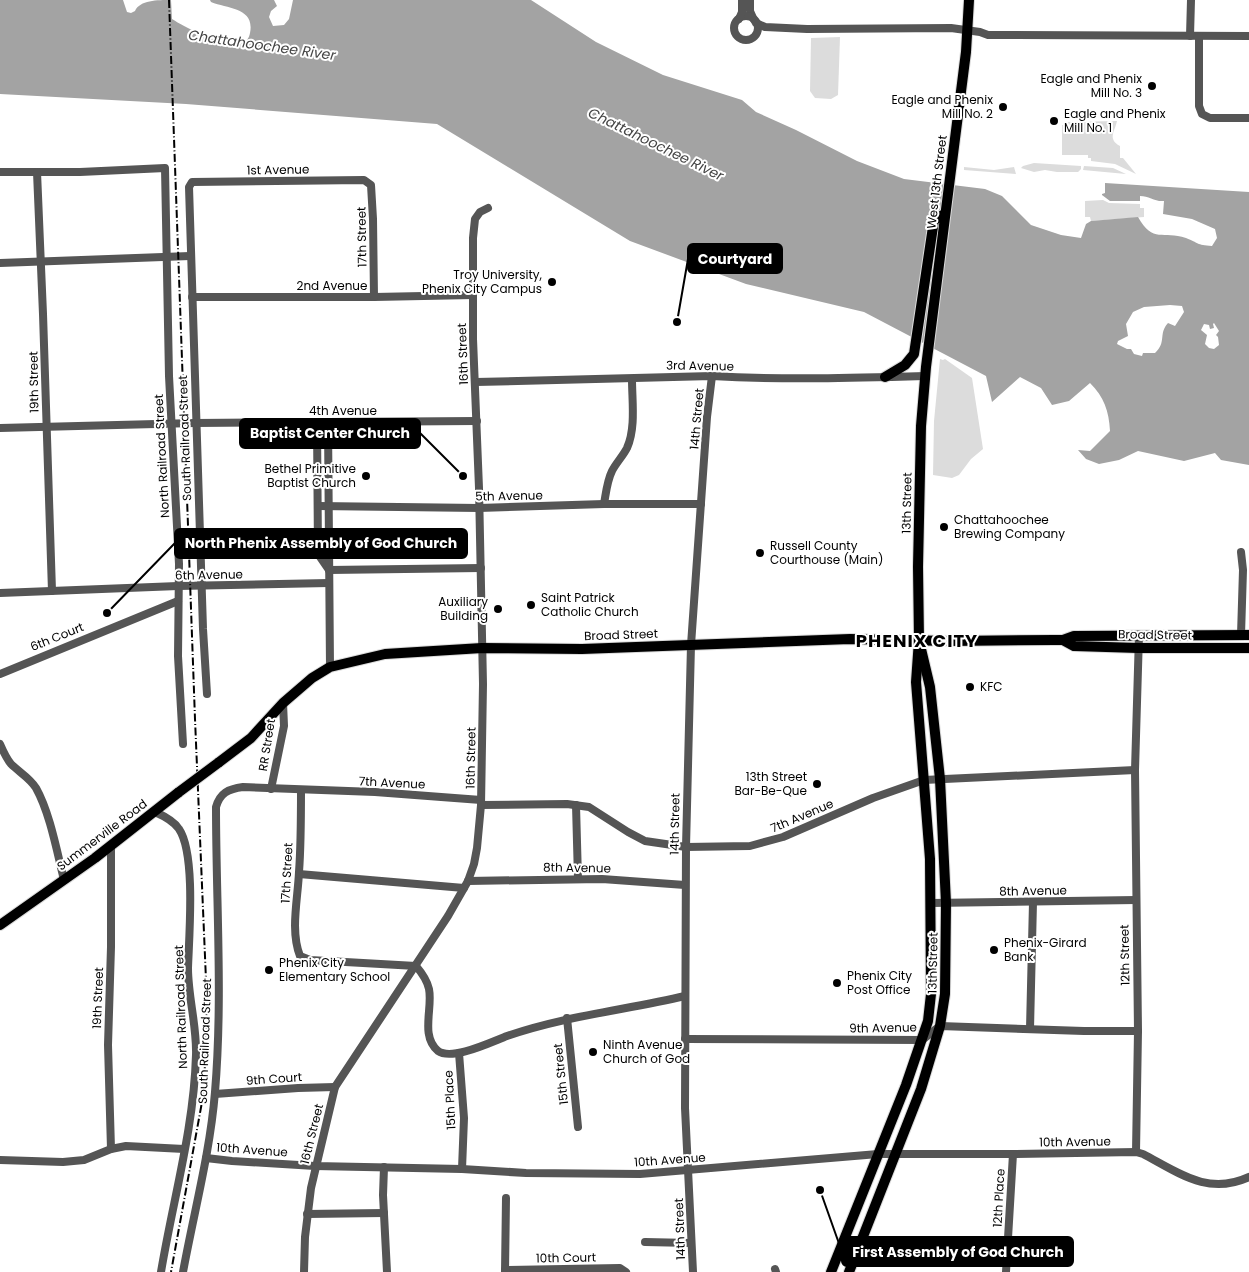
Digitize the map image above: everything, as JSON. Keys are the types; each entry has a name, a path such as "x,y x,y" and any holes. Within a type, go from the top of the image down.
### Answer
{"main road":[{"name":"West 13th Street","path":"925,372 966,52 968,0"},
{"path":"885,378 905,365 914,354 934,220 945,214"},
{"name":"13th Street","path":"832,1272 906,1085 928,1021 931,994 931,903 928,819 916,682 919,640 919,493 925,372"},
{"name":"Broad Street","path":"218,763 251,738 283,703 312,678 330,667 386,654 482,648 564,649 850,638 1063,640 1074,636 1245,635"},
{"name":"13th Street","path":"849,1272 920,1089 940,1026 945,994 946,903 940,779 930,687 919,640"},
{"name":"Broad Street","path":"1063,640 1074,646 1249,648"},
{"name":"Summerville Road","path":"0,925 111,847 218,763"}],"street":[{"path":"742,0 742,12 734,30 738,37 750,40 765,28"},
{"path":"750,0 750,11 758,26 756,34"},
{"path":"1190,36 1191,0"},
{"path":"739,19 747,16 765,28 951,28 988,35 1249,36"},
{"path":"1199,36 1199,106 1202,114 1210,118 1249,118"},
{"name":"North Railroad Street","path":"37,172 165,168 171,423 179,564 179,681 182,744"},
{"path":"0,172 37,172"},
{"name":"19th Street","path":"37,172 52,591"},
{"name":"1st Avenue","path":"192,182 364,180"},
{"name":"17th Street","path":"364,180 371,185 372,194 374,219 374,297"},
{"name":"South Railroad Street","path":"192,182 189,187 190,256 201,587 207,694"},
{"name":"16th Street","path":"304,1272 307,1214 315,1166 335,1087 416,966 466,884 474,864 477,848 481,802 482,648 473,238 475,219 480,212 488,208"},
{"path":"0,263 190,256"},
{"name":"2nd Avenue","path":"192,297 473,295"},
{"name":"3rd Avenue","path":"476,382 712,376 751,379 885,378 925,372"},
{"name":"14th Street","path":"693,1272 685,1108 685,885 691,645 707,417 712,376"},
{"path":"604,504 608,481 627,447 631,431 633,416 632,379"},
{"name":"4th Avenue","path":"0,428 171,423 477,421"},
{"path":"317,422 318,554 329,570"},
{"path":"328,422 330,667"},
{"name":"5th Avenue","path":"318,506 479,508 604,504 701,504"},
{"path":"1241,552 1246,570 1245,635"},
{"path":"329,570 481,568"},
{"name":"6th Avenue","path":"0,593 178,586 329,583"},
{"name":"6th Court","path":"0,674 178,601"},
{"name":"12th Street","path":"1136,1152 1138,1031 1136,770 1138,635"},
{"name":"RR Street","path":"271,789 284,726 283,703"},
{"path":"0,744 11,764 29,780 38,793 52,832 64,880"},
{"name":"7th Avenue","path":"301,790 375,792 481,802 576,805 589,807 645,841 686,847 750,846 766,842 873,798 924,780 1136,770"},
{"name":"South Railroad Street","path":"182,1272 206,1158 215,1094 220,1005 216,807 219,798 226,791 243,787 271,789"},
{"path":"271,789 301,790"},
{"name":"17th Street","path":"301,790 296,927 296,948 300,956 310,960 416,966"},
{"path":"576,805 578,879"},
{"name":"North Railroad Street","path":"155,812 176,824 184,839 188,855 190,905 188,975 196,1052 189,1123 161,1272"},
{"name":"19th Street","path":"111,847 111,947 108,1045 111,1149"},
{"name":"8th Avenue","path":"299,874 466,884 578,879 685,885"},
{"name":"8th Avenue","path":"931,903 1136,900"},
{"path":"1030,1029 1033,902"},
{"name":"15th Place","path":"416,966 426,978 429,986 428,1025 433,1044 439,1051 447,1055 459,1053 464,1118 462,1169"},
{"path":"459,1053 567,1018 649,1005 685,996"},
{"name":"15th Street","path":"567,1018 578,1127"},
{"path":"940,1026 1138,1031"},
{"name":"9th Avenue","path":"685,1039 922,1040 940,1026"},
{"name":"9th Court","path":"215,1094 335,1087"},
{"path":"0,1160 54,1162 84,1160 111,1149 126,1146 184,1149"},
{"path":"1136,1152 1151,1158 1186,1178 1201,1182 1232,1183 1249,1177"},
{"name":"10th Avenue","path":"206,1158 315,1166 462,1169 526,1173 640,1174 878,1154 1136,1152"},
{"name":"12th Place","path":"1006,1272 1013,1154"},
{"path":"384,1167 387,1272"},
{"path":"505,1271 506,1198"},
{"path":"307,1214 384,1213"},
{"path":"645,1242 691,1243"},
{"name":"10th Court","path":"505,1271 620,1268 626,1272"}],"shaded area":[{"path":"840,37 838,95 831,99 815,98 810,91 811,38"},
{"path":"1117,121 1113,138 1120,146 1120,158 1123,158 1136,174 1115,164 1091,161 1088,155 1062,155 1062,125 1065,125 1065,122"},
{"path":"1034,163 1081,166 1081,169 1078,172 1045,170 1034,172 1021,168"},
{"path":"1084,166 1113,168 1126,174 1083,170"},
{"path":"964,167 994,170 1014,167 1016,174 964,170"},
{"path":"1103,200 1109,203 1140,204 1140,208 1144,208 1144,217 1091,221 1090,217 1085,217 1085,201"},
{"path":"940,359 945,359 972,378 983,449 971,459 959,475 952,478 933,475 934,421"}],"water":[{"name":"Chattahoochee River","path":"0,0 123,0 127,12 131,13 145,3 171,0 172,19 215,40 242,43 248,39 250,33 249,19 245,14 233,8 211,2 210,0 274,0 277,6 271,11 269,17 273,26 284,25 289,19 293,0 531,0 596,42 663,75 742,100 756,112 857,161 904,179 985,189 1002,196 1031,225 1061,235 1081,238 1086,224 1091,221 1138,217 1149,231 1159,235 1178,236 1212,246 1217,238 1215,229 1192,219 1163,214 1164,201 1140,196 1140,201 1110,201 1102,195 1105,193 1105,183 1249,192 1249,465 1221,460 1215,453 1184,461 1138,451 1119,460 1099,464 1086,459 1078,450 1090,451 1110,431 1105,405 1090,383 1069,401 1052,405 1041,388 1020,377 992,402 986,376 864,312 746,284 630,241 437,124 186,104 0,94","holes":["1182,306 1184,312 1175,326 1168,323 1165,327 1161,345 1155,353 1143,353 1142,356 1134,354 1131,349 1117,344 1118,341 1128,336 1126,324 1133,312 1144,307","1214,323 1219,331 1216,335 1219,345 1214,349 1209,348 1205,344 1207,335 1201,330 1204,324 1209,325 1210,329 1214,328"]}],"railway":[{"path":"169,0 207,1004 204,1091 171,1272"}],"place":[{"name":"Eagle and Phenix Mill No. 3","path":"1152,86"},
{"name":"Eagle and Phenix Mill No. 2","path":"1003,107"},
{"name":"Eagle and Phenix Mill No. 1","path":"1054,121"},
{"name":"Troy University, Phenix City Campus","path":"552,282"},
{"name":"Courtyard","path":"677,322"},
{"name":"Bethel Primitive Baptist Church","path":"366,476"},
{"name":"Baptist Center Church","path":"463,476"},
{"name":"Chattahoochee Brewing Company","path":"944,527"},
{"name":"Russell County Courthouse (Main)","path":"760,553"},
{"name":"Saint Patrick Catholic Church","path":"531,605"},
{"name":"Auxiliary Building","path":"498,609"},
{"name":"North Phenix Assembly of God Church","path":"107,613"},
{"name":"KFC","path":"970,687"},
{"name":"13th Street Bar-Be-Que","path":"817,784"},
{"name":"Phenix-Girard Bank","path":"994,950"},
{"name":"Phenix City Elementary School","path":"269,970"},
{"name":"Phenix City Post Office","path":"837,983"},
{"name":"Ninth Avenue Church of God","path":"593,1052"},
{"name":"First Assembly of God Church","path":"820,1190"}],"district":[{"name":"PHENIX CITY","path":"917,641"}]}
